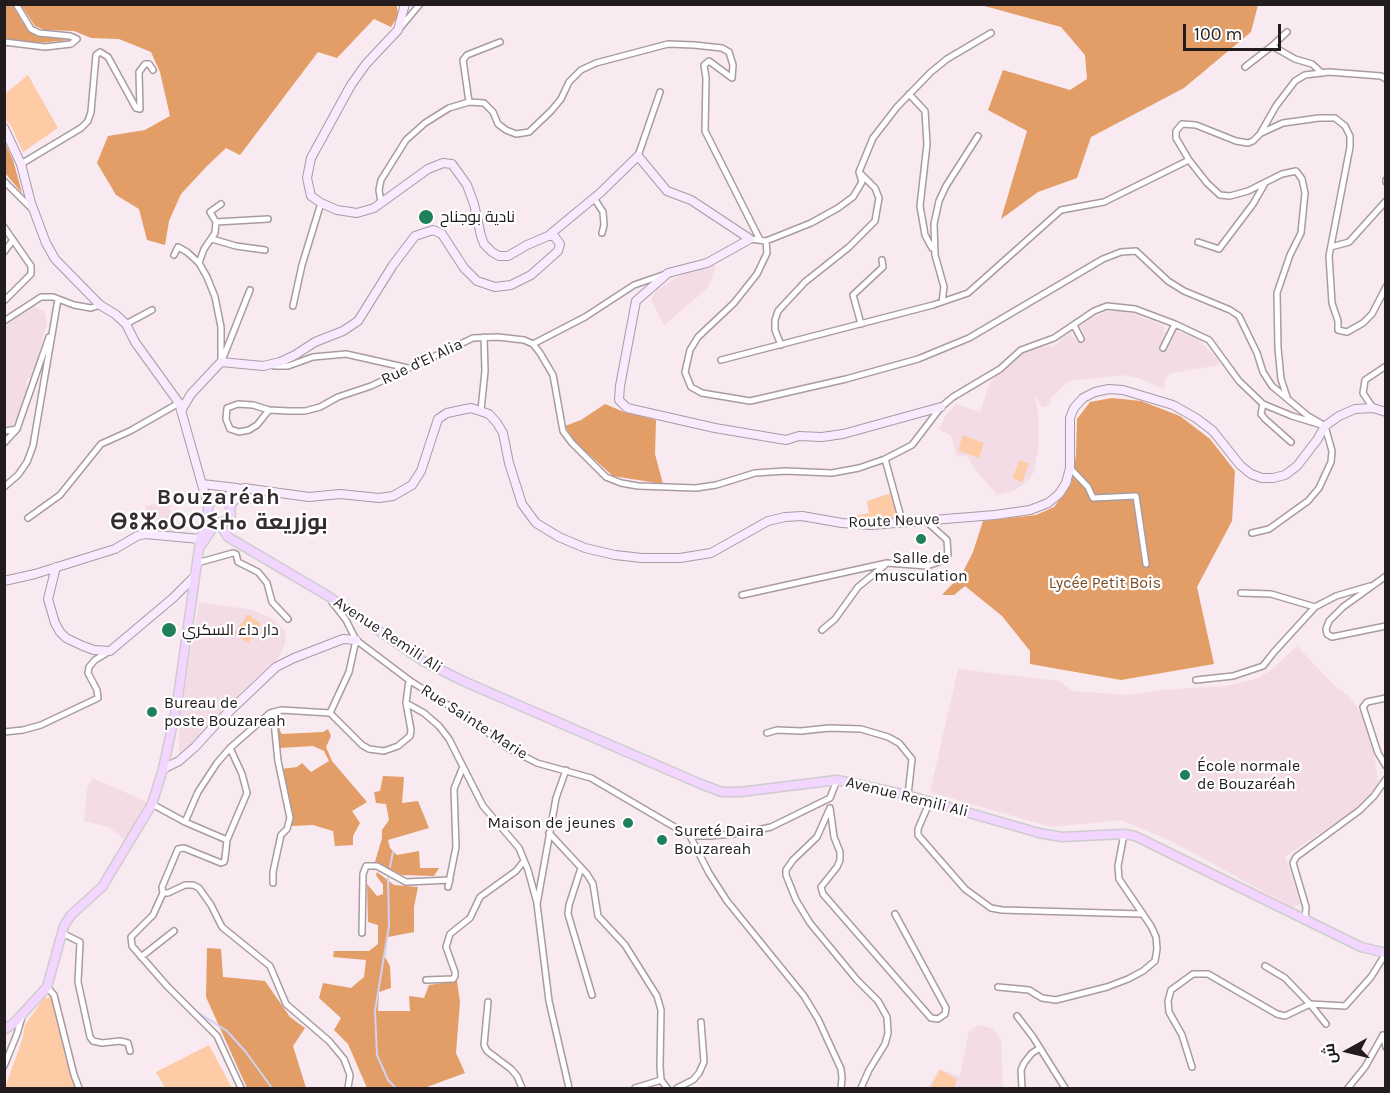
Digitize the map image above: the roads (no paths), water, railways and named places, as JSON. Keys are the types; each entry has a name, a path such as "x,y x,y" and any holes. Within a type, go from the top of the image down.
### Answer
{"main road":[{"path":"4,1030 15,1022 47,987 62,933 71,915 102,887 152,804 163,769 180,684 199,550 208,511 223,502 231,515 202,540"},
{"name":"Avenue Remili Ali","path":"208,511 221,522 228,537 328,596 423,662 703,785 722,792 740,792 837,780 908,795 1039,833 1062,837 1124,834 1135,836 1305,921 1361,947 1386,953"},
{"path":"202,540 228,537"}],"street":[{"path":"4,42 45,48 71,44 77,39 70,36 39,33 31,29 16,4"},
{"path":"398,30 405,4"},
{"path":"420,4 366,64 351,85 310,158 307,178 311,196 321,203 337,210 357,213 374,208 428,169 443,163 452,164 467,185 484,244 499,256 508,256 548,236 594,198 638,156 660,92"},
{"path":"1245,66 1287,32"},
{"path":"638,156 667,190 691,200 750,239 763,240 811,223 838,208 853,196 862,182 859,172 873,138 909,94 947,59 991,33"},
{"path":"469,102 463,60 466,55 500,42"},
{"path":"381,202 379,190 381,180 406,140 425,123 449,108 469,102 484,103 493,112 498,124 506,130 516,134 530,132 561,99 569,82 581,70 596,63 668,44 722,48 729,52 733,65 732,78 709,61 704,65 706,78 705,131 763,240 767,253 757,274 734,303 698,337 690,350 685,372 691,387 702,393 750,401 846,379 918,359 969,338 1103,259 1121,252 1136,252 1168,281 1184,291 1239,316 1257,353 1263,372 1272,386 1308,416 1325,426 1332,451 1331,462 1319,488 1308,501 1269,529 1252,533"},
{"path":"1272,46 1295,59 1312,64 1323,73"},
{"path":"21,164 84,126 88,121 92,112 96,56 100,52 108,57 136,108 140,109 139,72 145,63 149,64 153,70"},
{"path":"1287,397 1281,379 1276,293 1301,233 1305,193 1302,178 1296,171 1282,174 1248,191 1230,196 1220,195 1189,160 1176,138 1176,131 1182,124 1196,125 1236,141 1248,143 1260,134 1276,106 1295,81 1305,75 1323,73 1381,76 1386,79"},
{"path":"909,94 925,111 927,144 920,206 925,235 943,277 942,302"},
{"path":"1260,134 1283,123 1319,118 1335,118 1345,126 1350,136 1350,147 1331,247 1329,279 1338,330 1347,332 1363,323 1372,314 1386,287"},
{"path":"4,128 21,164 31,203 46,243 56,259 100,305 126,324 135,342 180,407 208,511"},
{"path":"934,252 934,224 939,201 978,136"},
{"path":"721,360 861,324 968,293 1061,210 1104,202 1189,160"},
{"path":"781,345 775,330 778,311 805,282 849,247 875,221 879,198 875,189 859,172"},
{"path":"4,181 35,213"},
{"path":"1198,242 1219,249 1253,204 1265,183"},
{"path":"594,198 603,212 602,234"},
{"path":"1331,247 1349,242 1386,201"},
{"path":"293,306 302,265 321,203"},
{"path":"199,262 204,249 212,239 216,222 210,212 222,204"},
{"path":"216,222 268,219"},
{"path":"4,227 31,266 31,274 4,302"},
{"path":"263,366 296,355 315,342 343,331 358,321 404,248 415,236 433,230 442,234 464,268 477,280 495,287 511,285 531,275 547,263 558,251 560,244 554,236 548,236"},
{"path":"212,239 236,246 265,250"},
{"path":"750,239 707,263 634,285 533,345 553,375 563,431 606,477 638,486 696,488 755,473 785,471 832,473 859,468 912,446 941,407 953,397 1000,369 1021,350 1054,338 1094,311 1107,306 1135,309 1176,324 1209,340 1239,381 1263,404 1325,426"},
{"path":"4,252 13,240"},
{"path":"174,255 178,247 199,262 215,297 221,327 221,362"},
{"path":"861,324 854,295 883,267 882,260"},
{"path":"668,273 636,301 620,386 619,400 627,408 786,441 799,436 822,437 843,434 941,407"},
{"path":"28,518 60,495 101,444 180,407 221,362 250,290"},
{"path":"4,321 41,297 53,297 74,305 91,308 100,305"},
{"path":"4,487 18,476 33,446 58,299"},
{"path":"126,324 152,310"},
{"path":"4,443 17,429 54,321"},
{"path":"1163,348 1176,324"},
{"path":"1074,325 1081,339"},
{"name":"Rue d'El Alia","path":"269,410 257,425 239,432 230,429 226,418 227,408 238,404 253,405 269,410 306,411 473,338 498,337 524,340 533,345"},
{"path":"203,487 241,488 309,498 340,494 380,498 393,496 412,485 421,471 438,419 459,410 471,408 481,410 485,371 484,338"},
{"path":"221,362 288,366 313,357 346,354 408,368"},
{"path":"1373,408 1363,393 1365,380 1386,366"},
{"path":"36,376 46,367"},
{"name":"Route Neuve","path":"481,410 489,414 503,433 508,463 522,504 536,523 558,537 595,550 642,558 680,558 711,553 768,521 785,517 802,516 871,525 1030,510 1047,503 1059,494 1066,483 1070,468 1070,418 1074,408 1083,398 1109,389 1124,390 1173,405 1213,431 1240,465 1251,474 1262,478 1285,475 1297,466 1325,426 1339,416 1355,409 1373,408 1385,411"},
{"path":"1263,404 1261,414 1291,442"},
{"path":"4,431 17,429"},
{"path":"885,459 902,521"},
{"path":"1070,468 1088,487 1093,498 1136,496 1146,564"},
{"path":"203,487 223,502 231,492 241,488"},
{"path":"742,594 887,563 927,566 948,555 947,540 925,520"},
{"path":"4,581 115,549 145,534 202,540"},
{"path":"197,563 232,553 236,554 238,562 258,572 267,583 272,602 288,619"},
{"path":"822,630 835,619 858,587 887,563"},
{"path":"56,567 48,599 60,632 66,638 82,646 94,650 110,651"},
{"path":"4,732 41,725 98,698 97,690 88,673 89,667 173,598 195,576"},
{"path":"1386,576 1343,607 1329,621 1326,629 1327,634 1332,637 1386,626"},
{"path":"1196,681 1233,676 1263,666 1315,607 1336,596 1371,586"},
{"path":"1241,593 1271,594 1315,607"},
{"name":"Rue Sainte Marie","path":"328,596 346,620 356,640 409,680 470,719 508,748 537,763 591,778 690,836"},
{"path":"163,769 179,761 195,747 276,667 343,639 356,640 349,672 330,712"},
{"path":"185,822 204,781 230,748 263,717 273,712 330,712 369,749 384,751 398,746 410,736 411,730 406,703 409,680"},
{"path":"1386,698 1367,702 1363,707 1378,753 1386,766"},
{"path":"406,703 424,713 438,726 448,739 483,806 519,848 537,904 549,1001 569,1089"},
{"path":"273,712 280,775 290,816 287,829 281,835 273,872 273,883"},
{"path":"767,733 777,730 861,729 888,737 907,750 912,759 908,795"},
{"path":"230,748 242,774 247,793 227,840 224,862 220,863 184,848 178,849 153,915 131,937 132,946 167,987 217,1036 241,1089"},
{"path":"448,887 456,847 454,789 462,768"},
{"path":"537,904 556,798 566,770"},
{"path":"1305,921 1306,907 1293,863 1296,857 1360,810 1386,779"},
{"path":"837,780 830,798 830,808 840,860 821,887 823,894 931,1018 938,1019 945,1014 946,1008 895,914"},
{"path":"830,798 771,827 744,833 690,836 727,901 804,996 823,1029 841,1069 841,1089"},
{"path":"930,801 918,829 918,835 965,889 991,908 1141,914"},
{"path":"152,804 185,822 227,840"},
{"path":"830,808 817,837 793,860 786,870 786,875 796,900 810,923 857,980 878,1001 887,1017 888,1033 885,1044 869,1070 861,1089"},
{"path":"549,833 593,884 598,916 626,945 657,996 661,1010 659,1058 662,1080 668,1089"},
{"path":"998,987 1029,990 1042,998 1056,1000 1128,980 1155,961 1156,937 1119,879 1118,866 1124,834"},
{"path":"426,980 453,979 455,972 446,947 450,934 470,918 480,897 516,871 524,861"},
{"path":"362,933 363,872 368,865 382,868 406,882 450,880"},
{"path":"581,868 568,914 592,995"},
{"path":"163,893 185,885 199,888 222,927 270,966 286,1004 329,1041 344,1059 350,1075 348,1089"},
{"path":"141,957 174,931"},
{"path":"62,933 80,942 78,982 93,1041 128,1043 130,1051"},
{"path":"1192,1067 1182,1035 1169,1012 1167,1000 1171,990 1192,974 1208,974 1282,1016 1290,1015 1310,1004 1345,1006 1371,977 1386,953"},
{"path":"1265,966 1285,978 1326,1024"},
{"path":"47,987 54,995 79,1089"},
{"path":"488,1002 484,1045 487,1051 518,1076 522,1089"},
{"path":"4,1066 23,1012"},
{"path":"1017,1016 1065,1089"},
{"path":"677,1089 693,1080 704,1062 701,1022"},
{"path":"1348,1089 1365,1067 1383,1035 1386,1047"},
{"path":"1022,1089 1021,1070 1024,1063 1032,1053 1040,1048"},
{"path":"635,1089 662,1080"}],"waterway":[{"path":"390,867 393,852"},
{"path":"388,878 389,926 375,1011 377,1055 388,1080 396,1088"},
{"path":"194,1010 227,1031 272,1088"}],"place":[{"name":"نادية بوجناح","path":"426,217"},
{"name":"Salle de musculation","path":"921,539"},
{"name":"دار داء السكري","path":"169,630"},
{"name":"Bureau de poste Bouzareah","path":"152,712"},
{"name":"École normale de Bouzaréah","path":"1185,775"},
{"name":"Maison de jeunes","path":"628,823"},
{"name":"Sureté Daira Bouzareah","path":"662,840"}],"district":[{"name":"Bouzaréah ⴱⵓⵣⴰⵔⵔⵉⵄⴰ بوزريعة","path":"219,510"}],"park label":[{"name":"Lycée Petit Bois","path":"1105,583"}]}
